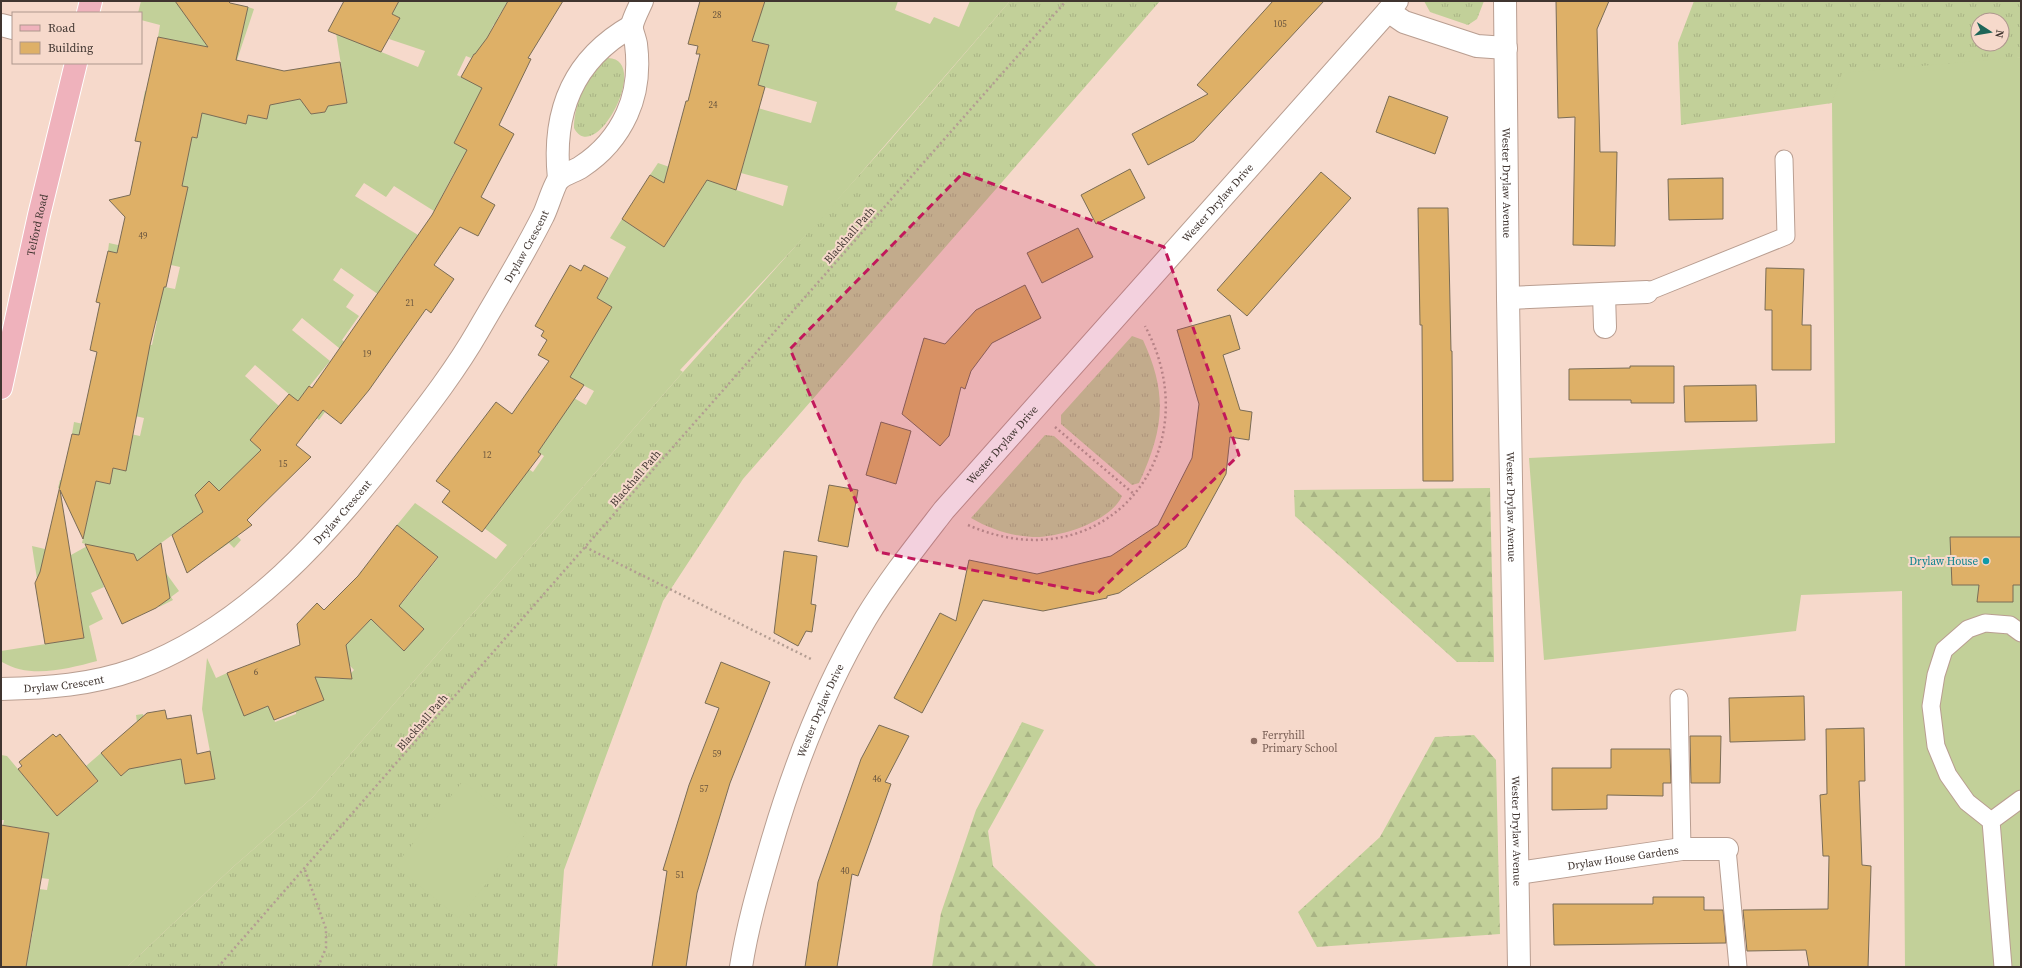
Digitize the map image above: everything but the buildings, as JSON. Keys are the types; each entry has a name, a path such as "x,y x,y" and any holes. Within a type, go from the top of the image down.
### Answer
{"main road":[{"path":"88,12 91,1"},
{"name":"Telford Road","path":"1,388 39,215 76,64"}],"street":[{"path":"632,26 636,41 638,68 635,90 628,111 619,129 604,148 588,163 559,179 556,159 558,132 564,104 574,81 585,65 601,47 632,26 642,1"},
{"name":"Wester Drylaw Avenue","path":"1506,1 1508,298 1519,967"},
{"path":"1392,6 1404,22 1478,46 1506,48"},
{"name":"Wester Drylaw Drive","path":"742,967 746,940 758,888 782,806 808,739 837,672 866,618 897,572 944,510 1392,6"},
{"path":"1,25 12,28"},
{"name":"Drylaw Crescent","path":"1,689 67,686 94,681 135,669 171,654 218,626 266,589 316,543 366,485 424,411 474,338 514,270 545,213 559,179"},
{"path":"1508,298 1647,292"},
{"path":"1604,294 1605,326"},
{"name":"Drylaw House Gardens","path":"1518,873 1682,849 1727,849"}],"lane":[{"path":"1647,292 1786,236 1784,159"},
{"path":"2003,967 1991,821 1967,802 1948,775 1936,746 1931,706 1936,675 1944,650 1968,628 1985,623 2010,625 2021,633"},
{"path":"1679,698 1682,849"},
{"path":"1991,821 2021,799"},
{"path":"1727,849 1738,967"}],"path":[{"name":"Blackhall Path","path":"218,967 305,870 585,547 1066,1"},
{"path":"944,510 966,525 987,534 1010,539 1032,541 1055,539 1077,534 1099,524 1118,511 1135,495 1147,478 1162,438 1166,417 1166,392 1162,366 1154,342 1142,320 1128,303"},
{"path":"1033,409 1135,495"},
{"path":"585,547 837,672"},
{"path":"305,870 326,929 326,948 318,967"}],"highlighted area":[{"path":"963,173 1164,247 1239,455 1097,594 878,552 790,349"}],"green space":[{"path":"141,1 230,1 223,32 241,36 248,7 254,9 237,60 239,60 225,118 248,115 267,119 278,72 293,100 306,98 308,110 311,114 325,112 327,106 347,103 334,20 374,49 418,67 425,51 389,39 400,18 392,14 399,1 508,1 497,19 518,32 517,33 494,24 478,56 474,54 471,58 466,56 457,75 481,87 513,96 454,143 497,166 490,181 484,178 479,187 454,173 434,211 394,186 386,197 364,183 355,196 418,235 381,288 407,306 403,312 341,268 333,280 354,295 346,307 359,316 342,340 365,357 360,365 302,318 292,330 330,361 303,394 325,412 319,420 255,365 245,376 279,406 250,440 281,466 219,491 209,481 196,494 241,540 234,548 229,543 209,557 186,525 150,551 179,591 171,597 173,600 159,607 133,553 114,562 118,572 102,581 104,587 91,593 103,619 89,626 97,661 49,671 24,670 2,662 1,651 84,638 76,586 58,588 37,579 32,546 71,555 89,545 82,543 93,495 58,488 63,474 110,484 113,468 126,471 131,446 72,434 74,422 140,436 144,418 135,416 143,378 93,368 95,361 144,344 152,345 157,321 99,308 150,284 175,289 180,267 108,251 109,243 172,257 188,187 182,186 185,171 137,160 138,155 177,164 183,135 197,138 202,113 143,101 145,91 216,49 158,37 160,25 142,20 142,12 138,12"},
{"path":"765,1 898,1 895,10 930,24 934,17 959,27 970,1 1010,1 821,219 680,370 683,372 313,797 233,867 127,967 26,966 33,931 1,925 1,901 39,889 47,890 49,879 41,878 49,833 3,825 4,820 1,820 1,755 7,756 43,799 72,803 98,781 86,766 101,753 121,776 142,758 136,715 143,714 152,765 181,759 215,778 202,709 207,658 216,678 227,673 244,715 268,706 275,722 296,714 301,644 334,678 345,679 354,670 338,653 371,619 404,651 424,629 360,573 361,571 402,603 438,558 397,525 415,503 496,559 507,545 472,519 477,512 490,521 502,506 508,455 533,472 544,456 538,452 559,421 525,396 555,387 586,405 594,391 562,374 597,298 626,247 610,238 622,219 664,247 693,202 650,175 658,163 783,206 788,186 741,173 748,148 730,143 715,96 811,123 817,102 758,85 769,45 693,25 695,19 714,25"},
{"path":"1010,1 1160,1 743,479 663,601 564,870 557,967 127,967 233,867 313,797 683,372 886,145"},
{"path":"1424,1 1484,1 1477,19 1468,25 1430,12"},
{"path":"1694,1 2021,1 2021,57 1832,103 1681,125 1678,43"},
{"path":"2021,57 2021,967 1905,967 1902,591 1801,595 1796,631 1544,660 1529,458 1835,443 1832,103 1842,73"},
{"path":"608,58 620,63 624,75 622,91 606,124 594,134 583,137 574,128 576,109 579,99 588,79"},
{"path":"1132,336 1143,340 1151,359 1159,395 1160,412 1154,445 1147,464 1139,483 1132,485 1061,424 1061,415"},
{"path":"1045,435 1054,436 1122,496 1116,505 1107,513 1084,526 1057,535 1044,537 1025,536 993,529 971,518"},
{"path":"1490,488 1494,662 1457,662 1295,516 1294,490"},
{"path":"1022,722 1044,730 988,831 993,866 1097,967 932,967 941,913 976,810"},
{"path":"1474,735 1496,760 1500,934 1317,947 1298,912 1380,837 1435,737"},
{"path":"463,781 527,832 459,918 395,866"}],"place":[{"name":"Drylaw House","path":"1986,561"},
{"name":"Ferryhill Primary School","path":"1254,741"}]}
